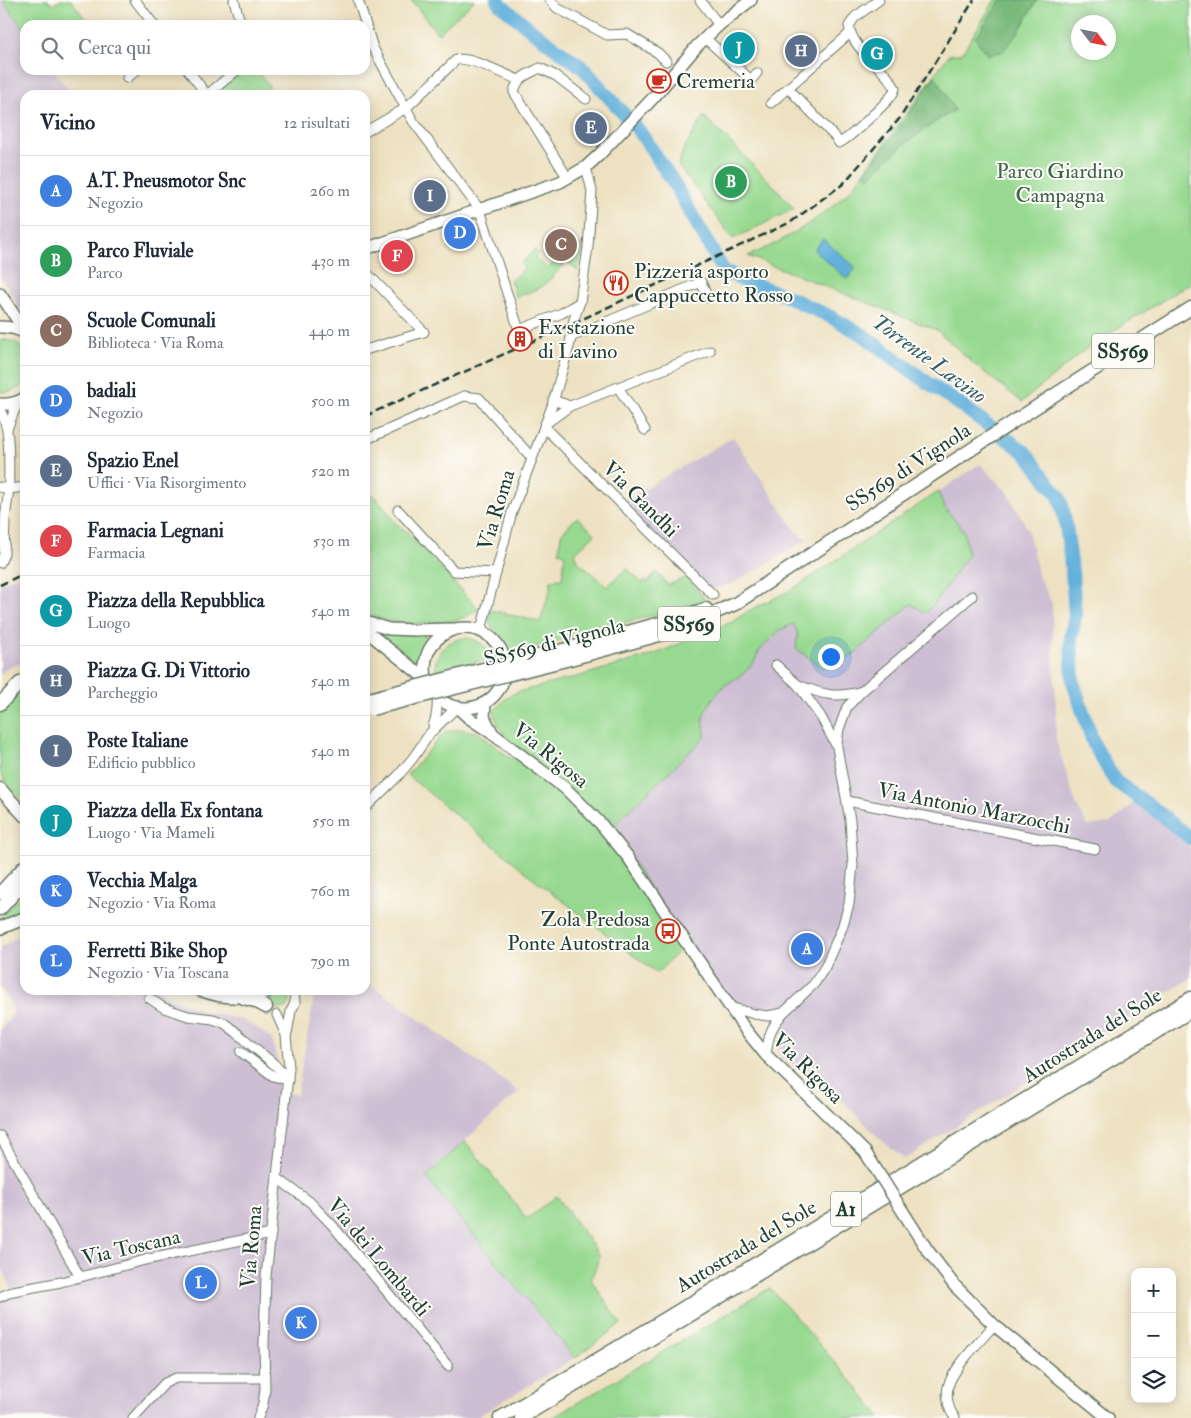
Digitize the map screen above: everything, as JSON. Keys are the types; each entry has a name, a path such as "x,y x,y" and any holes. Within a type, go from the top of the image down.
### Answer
{"highway":[{"name":"SS569 di Vignola","path":"370,704 483,669 569,654 724,603 798,563 1191,308"},
{"path":"0,704 20,683"},
{"path":"0,789 20,810"},
{"path":"0,893 20,871"},
{"path":"0,909 20,887"},
{"path":"0,928 20,920"},
{"path":"218,995 255,1001 266,1007"},
{"path":"239,998 251,995"},
{"name":"Autostrada del Sole","path":"500,1418 1191,998"},
{"name":"Autostrada del Sole","path":"521,1418 1191,1011"}],"main road":[{"path":"370,247 560,182 586,167 614,141 654,97 672,65 752,0"},
{"path":"0,294 20,324"},
{"path":"0,327 20,330"},
{"path":"0,404 20,402"},
{"path":"370,623 389,629 415,630 456,628 469,628 481,630 497,642 504,656 505,664 505,672 500,688 496,694 484,703 469,708 457,707 443,701 437,696 427,680 425,663 428,653 443,634 456,628"},
{"path":"370,634 427,680"},
{"name":"Via Rigosa","path":"484,703 484,717 493,734"},
{"name":"Via Rigosa","path":"457,707 469,718 566,789 600,823 628,858 744,1029 766,1055 865,1152 926,1248 954,1285 994,1325 1108,1418"}],"street":[{"path":"135,0 150,20"},
{"path":"234,0 240,20"},
{"path":"358,0 364,20"},
{"path":"550,0 557,8 607,35 628,34 658,53 672,65"},
{"path":"700,0 719,25"},
{"path":"788,88 842,142 894,93 895,88 892,80 857,45 850,33 850,22 879,0"},
{"path":"771,103 850,33"},
{"path":"370,38 373,48 413,121 480,210 519,330 562,312 580,302"},
{"path":"705,38 754,76"},
{"path":"370,129 406,108 460,58 470,59 519,80"},
{"path":"564,172 514,92 516,83 524,76 540,68 556,76 586,99"},
{"path":"127,78 131,75"},
{"path":"192,75 203,90"},
{"path":"213,90 231,75"},
{"name":"Via Roma","path":"481,630 512,512 554,400 580,302 588,247 592,191 586,167"},
{"path":"370,277 424,332 370,348"},
{"path":"571,337 701,282 708,298"},
{"path":"562,312 570,314 574,319"},
{"path":"545,426 570,406 710,351"},
{"path":"618,387 645,430"},
{"name":"Via Roma","path":"370,438 464,396 479,398 532,458"},
{"path":"554,400 570,406"},
{"path":"7,429 20,405"},
{"path":"0,410 7,429 4,488 4,554 0,563"},
{"name":"Via Gandhi","path":"545,426 713,596"},
{"path":"4,488 20,487"},
{"name":"Via Roma","path":"398,510 454,571 496,573"},
{"path":"766,1055 768,1038 773,1026 783,1013 814,984 825,967 842,928 849,904 853,865 850,820 837,747 837,735 844,712 847,706 862,691 972,596"},
{"path":"776,666 798,685 821,717 837,747"},
{"path":"798,685 817,693 831,696 850,695 862,691"},
{"path":"430,733 438,708 437,696"},
{"path":"370,803 398,776 430,733 457,707"},
{"name":"Via Antonio Marzocchi","path":"847,800 1095,849"},
{"path":"266,995 264,1002 266,1007"},
{"name":"Via Roma","path":"286,1035 291,1011 295,1003 294,995"},
{"path":"148,998 164,1008 188,1016 213,1019 224,1023 275,1065 288,1080"},
{"name":"Via Roma","path":"258,1418 263,1404 266,1276 289,1058 286,1035 277,1015 273,1014 266,1007"},
{"path":"730,1008 768,1016 783,1013"},
{"path":"277,1015 291,1011"},
{"path":"241,1052 273,1076 288,1080"},
{"path":"0,1136 80,1277"},
{"name":"Via dei Lombardi","path":"277,1178 310,1202 332,1226 448,1366"},
{"name":"Via Toscana","path":"0,1297 13,1291 80,1277 145,1260 271,1234"},
{"path":"955,1418 947,1398 950,1382 961,1365 994,1325"},
{"path":"133,1418 165,1384 176,1378 264,1378"}],"shaded area":[{"path":"0,0 3,0 20,23 20,75 58,75 68,90 20,90 20,309 0,275"},
{"path":"733,437 796,531 807,540 734,583 708,590 617,505"},
{"path":"980,464 1008,493 1028,530 1039,578 1052,603 1056,740 1076,804 1088,826 1110,823 1134,802 1171,831 1191,850 1191,978 905,1159 880,1139 841,1099 778,1053 788,1012 731,1011 610,830 705,737 703,715 713,698 725,685 742,675 754,662 759,651 780,630 794,624 798,635 838,668 911,604 964,531 945,508 938,492"},
{"path":"20,574 20,663 5,670 0,675 0,584"},
{"path":"20,936 20,995 166,995 205,1012 243,1020 272,1040 277,1060 278,1087 297,1096 314,995 370,995 370,984 519,1092 426,1177 575,1358 475,1418 0,1418 0,1296 12,1290 0,1262 0,1030 14,1013 9,999 0,987 0,947"}],"green space":[{"path":"3,0 49,0 53,5 60,0 71,0 86,20 20,20 20,24"},
{"path":"411,0 475,0 438,34"},
{"name":"Parco Giardino Campagna","path":"995,0 1191,0 1191,283 1092,344 1022,402 974,364 937,330 748,256 804,227 831,208 853,187 949,55 962,53"},
{"path":"1001,0 1037,0 1018,33 1002,52 987,55 975,38"},
{"path":"239,75 261,75 269,86 268,90 220,90"},
{"path":"935,76 955,110 902,146 869,177 864,173 900,127"},
{"path":"704,116 776,188 794,209 733,239 678,165 684,148"},
{"path":"577,242 583,248 577,271 568,262 575,254 570,248"},
{"path":"534,250 538,253 535,257 547,269 558,258 564,265 542,287 516,297 510,280 519,275 524,268 521,264"},
{"path":"0,341 15,342 20,346 20,387 7,392 0,392"},
{"path":"938,492 945,508 964,531 968,555 932,607 925,613 911,604 838,668 821,667 796,648 798,635 794,624 780,630 759,651 754,662 742,675 725,685 713,698 703,715 705,737 610,829 687,943 657,973 538,882 407,775 445,732 461,729 477,732 512,759 519,749 503,733 494,711 514,693 653,655 732,622 748,611 793,589"},
{"path":"370,493 479,609 454,621 442,623 401,623 370,615"},
{"path":"577,517 595,534 575,553 579,563 607,587 627,568 642,583 645,580 648,582 656,572 668,585 687,577 706,601 508,654 491,626 491,610 540,622 551,587 551,580 562,579 565,555 559,551 561,534"},
{"path":"376,630 425,635 427,638 415,664 374,632"},
{"path":"463,638 473,639 481,643 493,658 436,672 438,654 451,642"},
{"path":"19,691 20,798 7,784 0,772 0,714"},
{"path":"20,896 20,916 0,923 0,918"},
{"path":"271,995 289,995 289,1003 284,1008 276,1008 271,1003"},
{"path":"465,1141 527,1219 557,1196 600,1256 591,1280 621,1324 575,1358 426,1177"},
{"path":"770,1288 855,1385 881,1418 552,1418"}],"water":[{"path":"823,239 856,268 847,279 814,250"}],"waterway":[{"name":"Torrente Lavino","path":"497,0 534,32 583,68 640,132 672,180 723,270 742,280 784,295 831,317 863,335 1025,452 1060,498 1066,525 1072,572 1075,615 1071,639 1073,682 1094,745 1115,781 1153,808 1191,839"}],"railway":[{"path":"370,414 574,323 791,222 843,184 900,118 974,0"},
{"path":"0,585 20,575"}],"place":[{"name":"Piazza della Ex fontana","path":"739,48"},
{"name":"Piazza G. Di Vittorio","path":"801,51"},
{"name":"Piazza della Repubblica","path":"877,54"},
{"name":"Cremeria","path":"659,81"},
{"name":"Spazio Enel","path":"591,128"},
{"name":"Parco Fluviale","path":"731,182"},
{"name":"Poste Italiane","path":"430,196"},
{"name":"badiali","path":"460,233"},
{"name":"Scuole Comunali","path":"561,245"},
{"name":"Farmacia Legnani","path":"397,256"},
{"name":"Pizzeria asporto Cappuccetto Rosso","path":"616,283"},
{"name":"Ex stazione di Lavino","path":"520,339"},
{"name":"Zola Predosa Ponte Autostrada","path":"668,931"},
{"name":"A.T. Pneusmotor Snc","path":"807,949"},
{"name":"Ferretti Bike Shop","path":"201,1283"},
{"name":"Vecchia Malga","path":"301,1323"}]}
